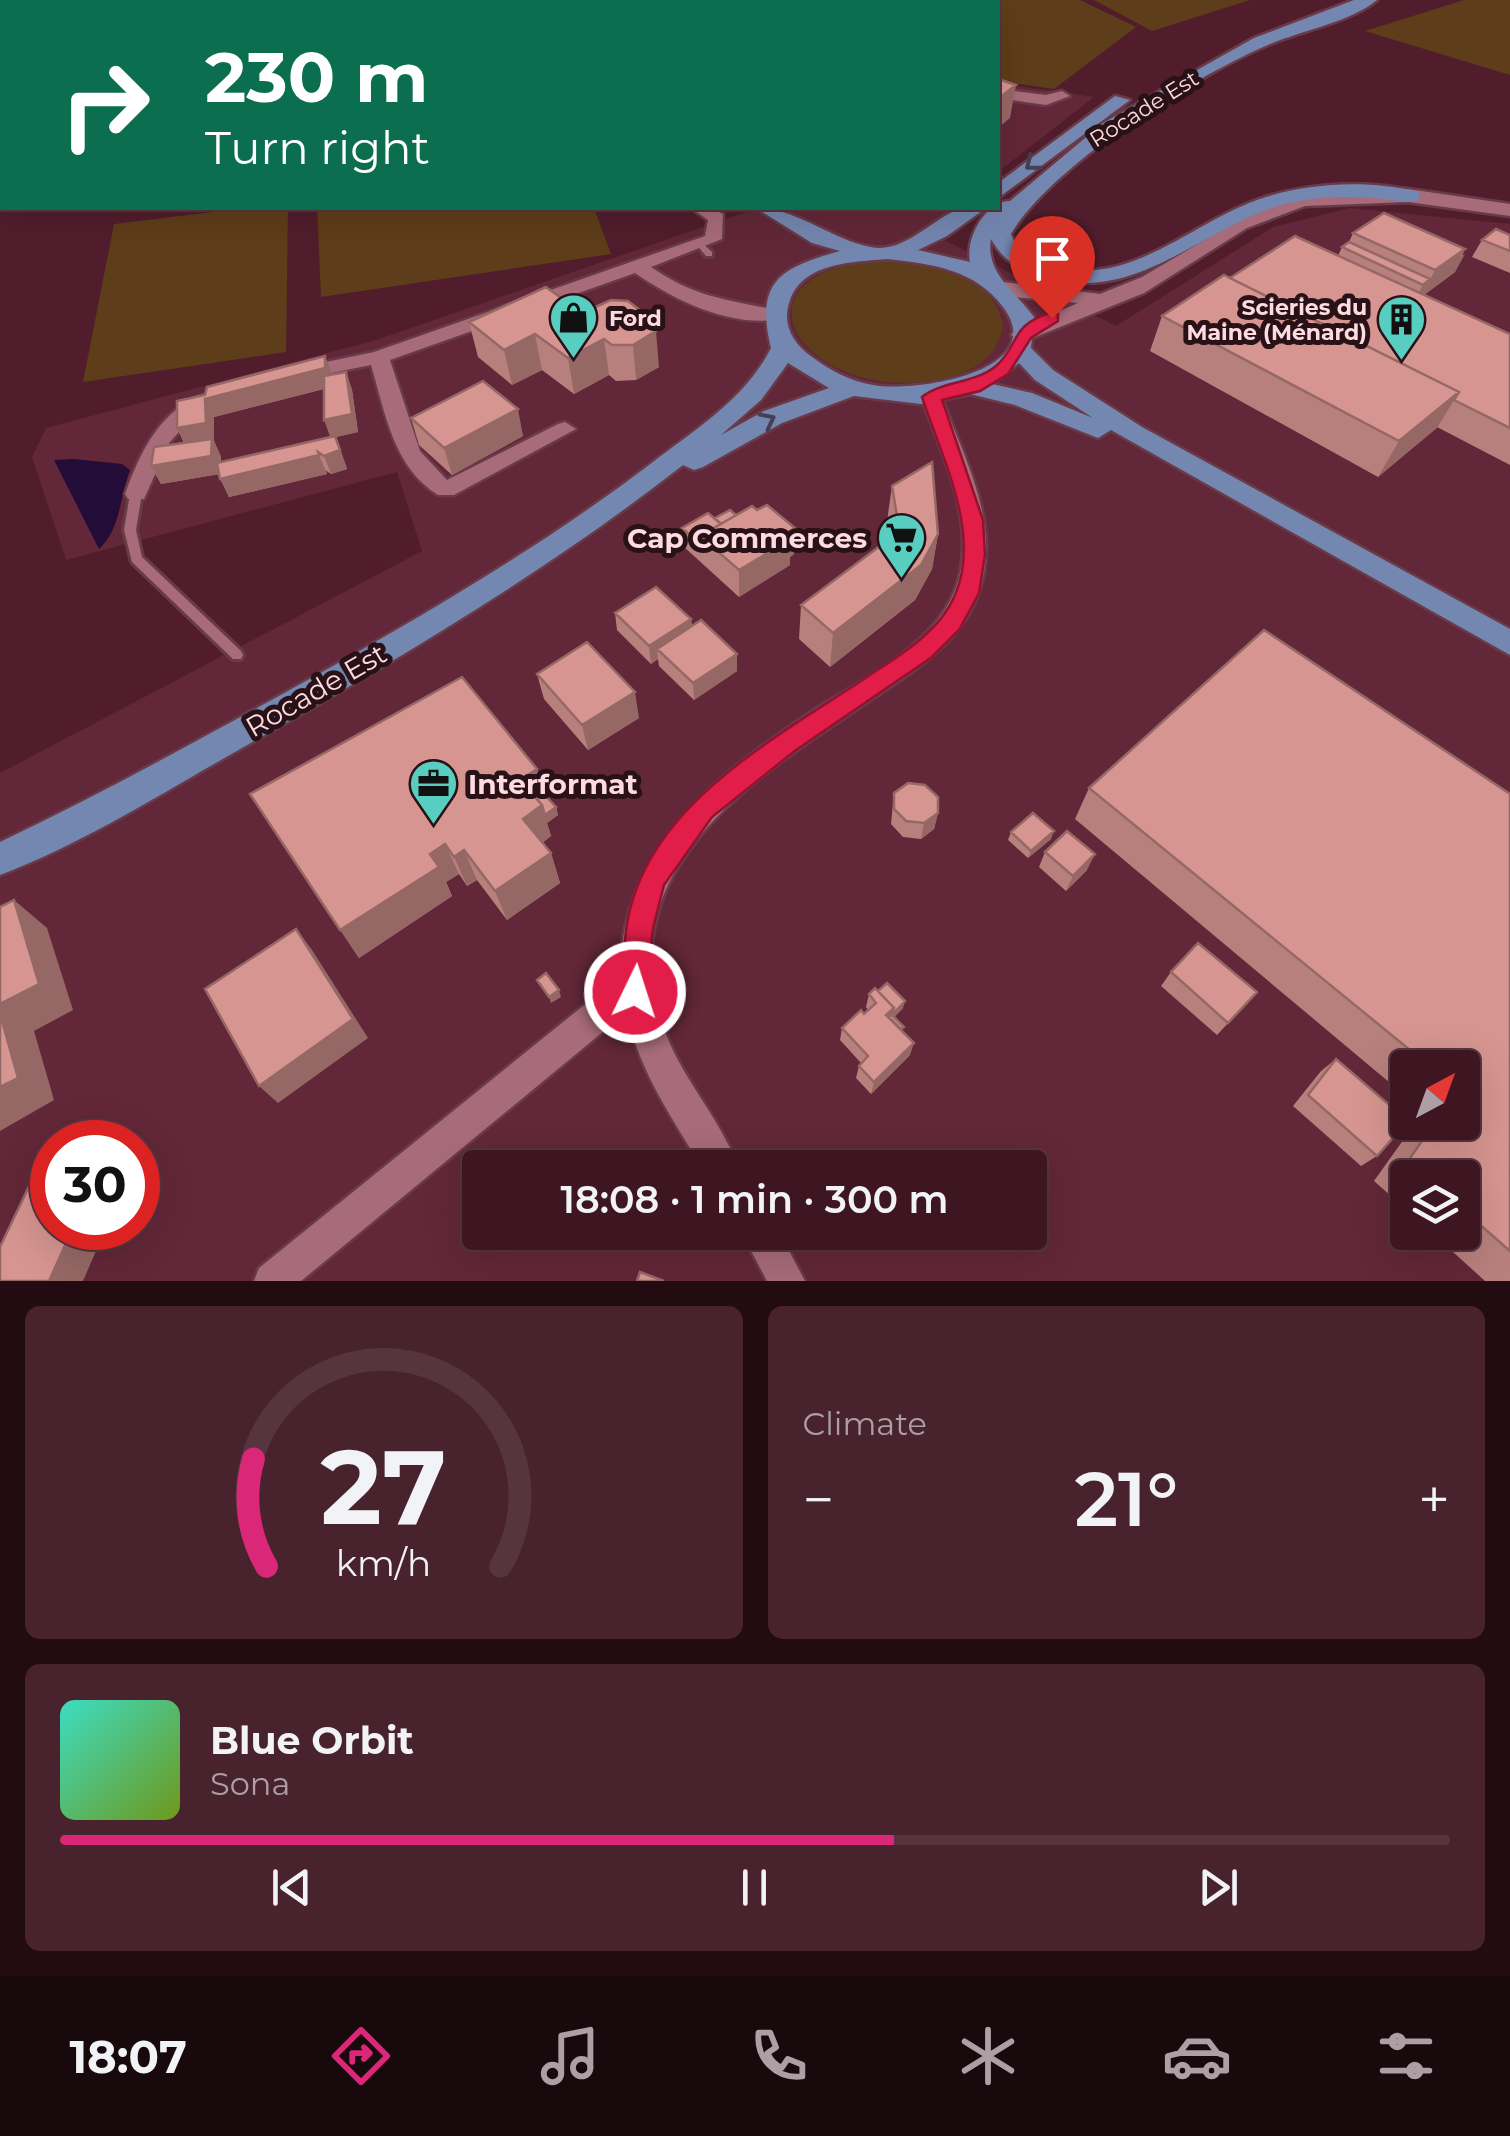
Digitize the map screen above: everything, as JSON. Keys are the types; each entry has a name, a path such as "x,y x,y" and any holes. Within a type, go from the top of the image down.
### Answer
{"main road":[{"name":"Rocade Est","path":"1000,191 1150,81 1240,36 1331,0"},
{"name":"Rocade Est","path":"994,282 977,257 983,227 1126,119 1260,42 1369,0"},
{"path":"1126,119 1018,204 1000,234 1006,249 1023,263 1069,278 1114,278 1148,267 1238,214 1274,201 1340,191 1412,196 1510,210"},
{"path":"794,256 773,315 783,348 821,378 848,390 889,398 931,397 974,387 1002,370 1021,342 1052,318 1137,288 1268,211 1336,197 1412,196"},
{"path":"749,210 794,256 897,250 944,258 994,282 1055,296 1114,296"},
{"path":"769,210 819,239 866,251"},
{"path":"897,250 940,232 973,210"},
{"path":"994,282 1022,319 1021,342 1044,375 1084,404 1510,646"},
{"path":"622,501 747,401 771,376 783,348"},
{"path":"974,387 1071,416 1262,507"},
{"path":"622,501 773,417 848,390"},
{"name":"Rocade Est","path":"0,859 337,679 493,586 622,501"}],"street":[{"path":"1000,94 1046,100 1062,96"},
{"path":"270,381 378,357 549,302 638,266 705,249 718,226 717,218 703,210"},
{"path":"638,266 679,297 701,306 773,315"},
{"path":"378,357 408,447 432,484 446,490 565,428"},
{"path":"136,494 150,454 166,429 182,412 222,396"},
{"path":"712,1150 649,1040 635,992 640,928 652,880 690,824 741,777 924,651 951,624 968,593 974,555 972,520 931,397"},
{"path":"272,1281 610,1004 635,992"},
{"path":"769,1250 787,1281"}],"lane":[{"path":"136,494 130,530 136,559 236,655"}],"shaded area":[{"path":"1000,0 1080,0 1136,27 1054,89 1000,81"},
{"path":"1094,0 1250,0 1152,31"},
{"path":"1464,0 1510,0 1510,75 1365,31"},
{"path":"1000,83 1094,97 1000,170"},
{"path":"1350,208 1510,224 1510,1281 0,1281 0,773 422,551 397,472 66,560 32,457 46,428 376,340 752,210 949,210 924,230 1116,326 1273,227"},
{"path":"230,210 288,210 286,352 83,382 114,224"},
{"path":"317,210 595,210 611,254 321,297"},
{"path":"891,258 960,274 987,293 1003,325 1001,336 984,361 946,378 896,383 853,374 819,357 798,334 792,310 804,286 836,268"},
{"path":"54,460 122,464 130,470 116,523 99,549"}],"building":[{"path":"1000,80 1016,85 1000,97"},
{"path":"1384,213 1465,249 1435,270 1353,233"},
{"path":"1496,229 1510,235 1510,251 1482,240"},
{"path":"1295,236 1510,334 1510,428 1454,400 1459,392 1230,278"},
{"path":"1349,242 1430,279 1423,285 1342,247"},
{"path":"1224,275 1459,392 1399,441 1162,316"},
{"path":"546,287 582,313 611,300 628,301 655,322 656,331 633,345 612,345 604,339 568,358 535,334 504,350 469,322"},
{"path":"325,356 325,368 205,399 206,423 177,428 177,401 205,395 207,387"},
{"path":"346,372 352,414 324,420 324,376"},
{"path":"483,381 518,409 444,448 411,418"},
{"path":"335,436 340,450 324,456 318,452 319,455 220,479 217,463"},
{"path":"212,439 211,456 151,466 154,447"},
{"path":"932,462 938,534 921,565 833,633 801,605 888,540 897,516 892,486"},
{"path":"767,505 795,528 785,534 791,539 739,570 700,536 752,506 757,510"},
{"path":"730,510 736,515 721,524 715,518"},
{"path":"708,513 721,524 700,536 701,545 682,528"},
{"path":"656,587 691,619 649,646 615,613"},
{"path":"701,620 737,654 693,683 657,649"},
{"path":"1264,630 1510,794 1510,1251 1480,1225 1480,1160 1409,1160 1423,1140 1480,1140 1480,1050 1410,1050 1089,788"},
{"path":"587,642 635,692 582,725 537,674"},
{"path":"462,677 537,769 520,780 542,805 523,819 551,853 495,891 464,850 454,857 445,844 430,854 439,867 340,930 250,794"},
{"path":"908,783 925,785 938,797 938,813 924,823 906,821 894,809 894,793"},
{"path":"543,793 556,807 545,815 536,798"},
{"path":"1033,813 1054,831 1031,851 1011,832"},
{"path":"1067,831 1095,854 1073,876 1045,852"},
{"path":"14,900 39,984 0,1004 0,907"},
{"path":"296,929 353,1019 259,1086 205,989"},
{"path":"1198,943 1257,992 1228,1023 1171,972"},
{"path":"546,973 559,990 549,997 537,980"},
{"path":"887,983 905,1001 892,1015 894,1008 878,991"},
{"path":"875,988 894,1008 886,1015 914,1043 874,1082 859,1066 868,1056 842,1028 861,1010 864,1014 876,1003 869,994"},
{"path":"0,1014 18,1078 0,1087"},
{"path":"1336,1059 1390,1106 1391,1140 1377,1156 1308,1095"},
{"path":"30,1184 30,1250 63,1250 49,1281 0,1281 0,1247"},
{"path":"640,1272 664,1281 637,1281"}],"place":[{"name":"Ford","path":"574,360"},
{"name":"Scieries du Maine (Ménard)","path":"1402,362"},
{"name":"Cap Commerces","path":"902,580"},
{"name":"Interformat","path":"433,826"}],"route":[{"path":"635,992 640,928 652,880 702,809 787,743 924,651 951,624 968,593 974,555 972,520 931,397 974,387 1002,370 1019,349 1023,335 1052,318"}]}
